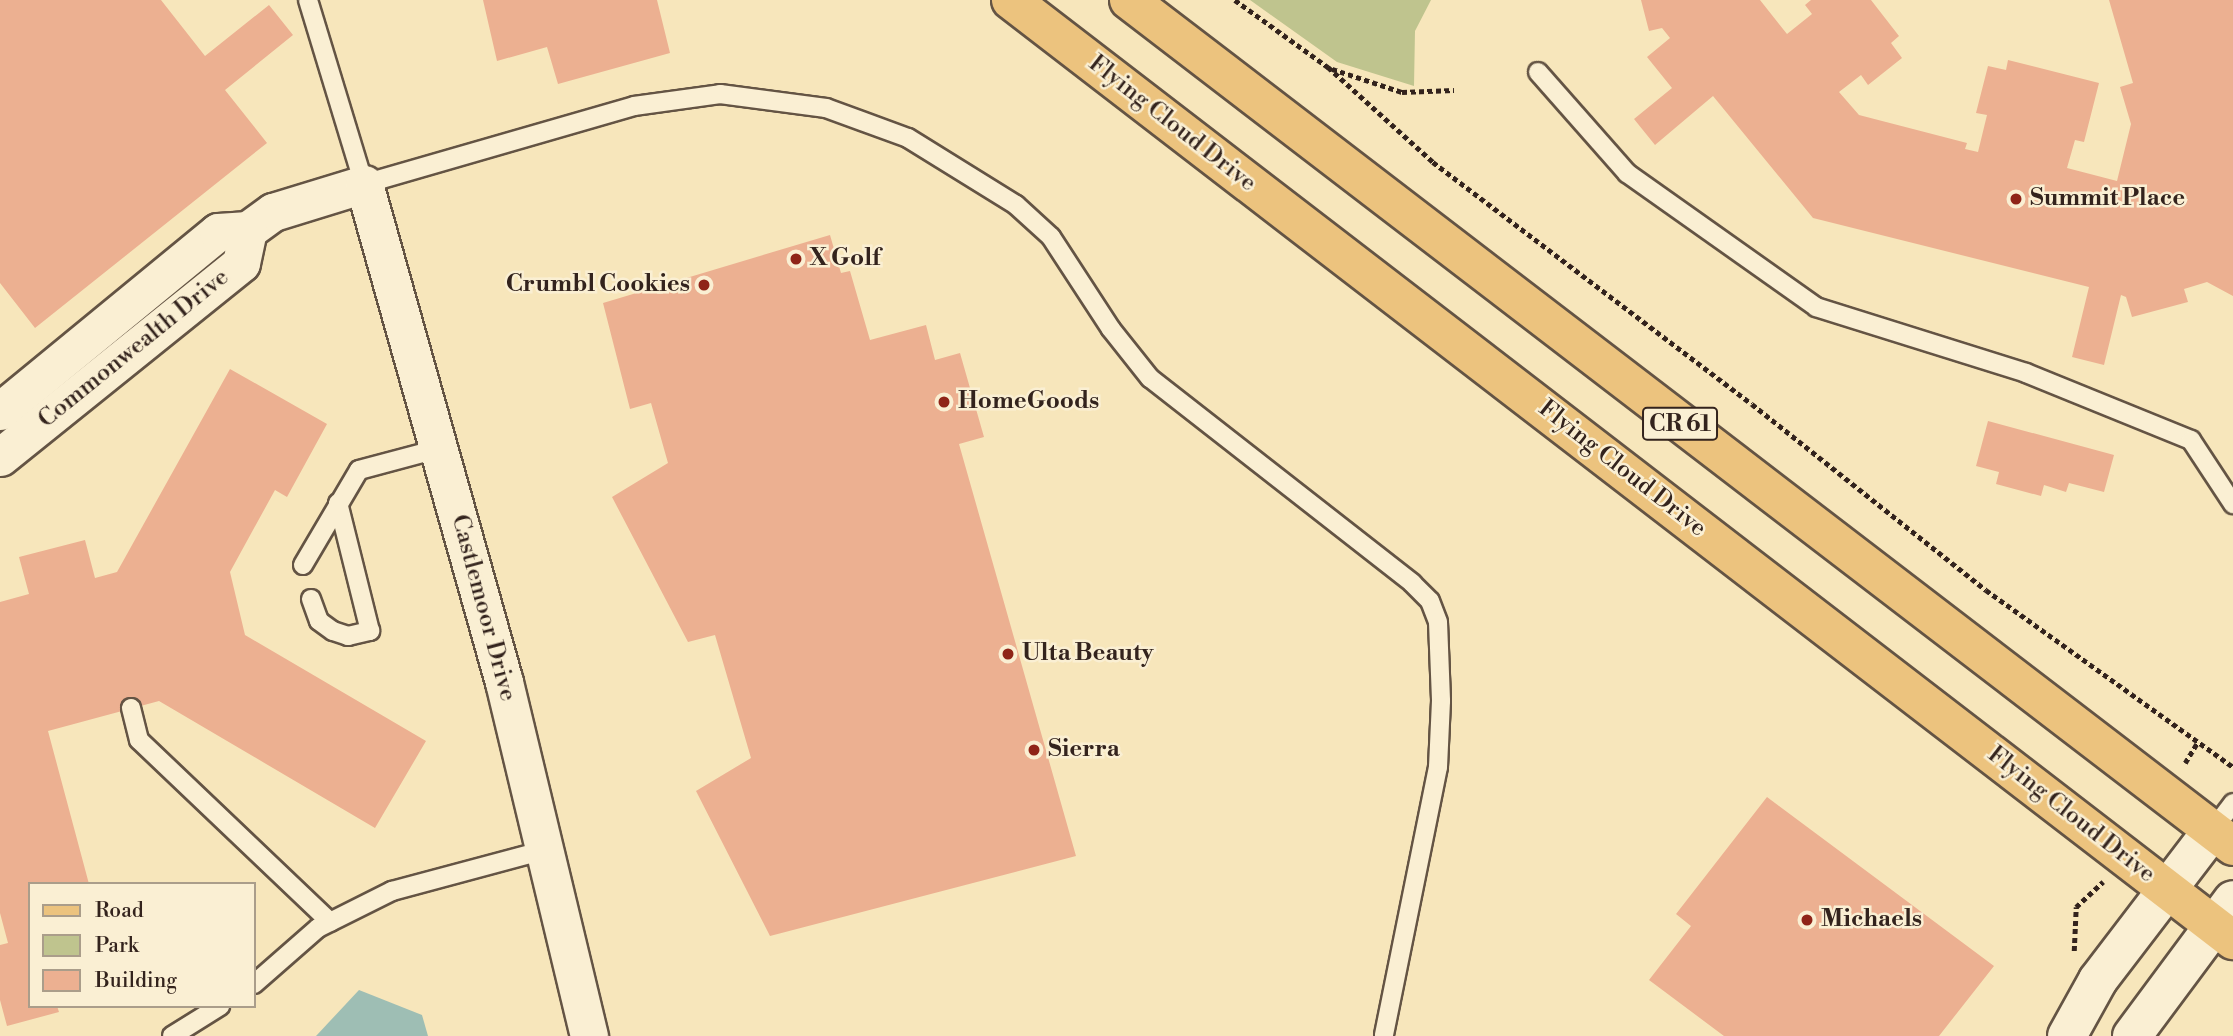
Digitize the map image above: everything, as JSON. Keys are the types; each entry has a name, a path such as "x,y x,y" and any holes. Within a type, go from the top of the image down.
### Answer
{"main road":[{"name":"Flying Cloud Drive","path":"1011,0 2167,889 2227,922"},
{"name":"CR 61","path":"1129,0 2226,827"}],"street":[{"name":"Commonwealth Drive","path":"0,411 218,232 248,230 273,212 364,184"},
{"name":"Castlemoor Drive","path":"364,184 504,682 541,851 589,1036"},
{"name":"Commonwealth Drive","path":"0,457 241,263 248,230"},
{"path":"2067,1036 2098,980 2167,889 2226,827"},
{"path":"2132,1036 2227,922"}],"lane":[{"path":"308,0 364,184 634,106 720,94 826,108 908,138 1016,205 1051,237 1111,330 1150,378 1430,601 1441,650 1438,767 1384,1036"},
{"path":"1538,72 1627,173 1816,307 2026,373 2191,440 2233,504"},
{"path":"303,565 359,470 438,449"},
{"path":"311,599 319,621 333,631 348,636 370,631 338,503"},
{"path":"131,708 139,740 330,922"},
{"path":"256,982 330,922 393,891 541,851"},
{"path":"172,1036 217,1008"}],"path":[{"path":"1235,0 1328,67 1433,162 1752,404 1986,590 2233,767"},
{"path":"1328,67 1402,92 1454,90"}],"green space":[{"path":"1250,0 1431,0 1415,31 1414,86 1337,62"}],"water":[{"path":"359,990 422,1015 428,1036 316,1036"}],"building":[{"path":"0,0 161,0 205,56 269,5 293,35 225,90 267,143 35,328 0,283"},
{"path":"483,0 657,0 670,53 558,84 547,47 497,61"},
{"name":"Summit Place","path":"1641,0 1760,0 1787,34 1812,14 1805,5 1811,0 1871,0 1899,36 1891,43 1902,58 1868,85 1861,75 1839,92 1859,115 1967,143 1965,149 1978,152 1987,115 1976,113 1988,66 2006,70 2008,60 2099,83 2084,142 2075,140 2067,168 2117,181 2131,124 2120,87 2133,83 2109,0 2233,0 2233,296 2207,282 2184,289 2188,302 2132,317 2126,297 2121,295 2104,365 2072,357 2089,287 1813,218 1713,96 1655,145 1634,119 1672,88 1647,57 1670,38 1662,28 1649,31"},
{"path":"830,235 841,273 850,271 870,340 926,325 935,360 960,353 984,437 959,444 1076,856 770,936 696,791 751,758 715,635 688,642 612,497 668,463 651,403 630,409 603,303"},
{"path":"230,369 327,424 287,497 275,490 230,572 245,635 426,741 375,828 159,701 48,731 88,882 28,882 28,1008 58,1008 59,1012 7,1026 0,1000 0,945 8,943 0,913 0,602 29,594 19,557 85,540 95,578 117,572"},
{"path":"1988,421 2114,455 2104,492 2069,483 2066,492 2044,485 2041,496 1996,484 1999,472 1976,466"},
{"name":"Michaels","path":"1767,797 1994,966 1939,1036 1724,1036 1649,980 1691,926 1676,914"}],"place":[{"name":"Summit Place","path":"2016,199"},
{"name":"X Golf","path":"796,259"},
{"name":"Crumbl Cookies","path":"704,285"},
{"name":"HomeGoods","path":"944,402"},
{"name":"Ulta Beauty","path":"1008,654"},
{"name":"Sierra","path":"1034,750"},
{"name":"Michaels","path":"1807,920"}]}
